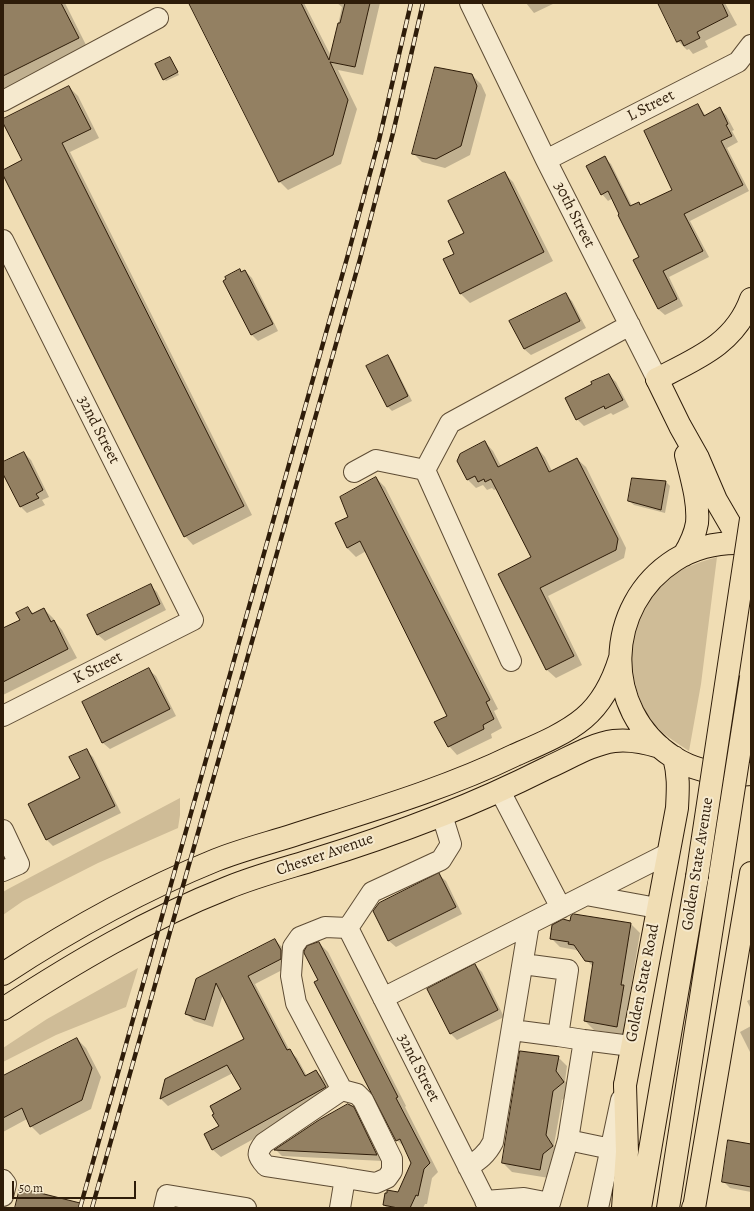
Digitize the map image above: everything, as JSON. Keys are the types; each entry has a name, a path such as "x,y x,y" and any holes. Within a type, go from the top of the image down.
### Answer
{"main road":[{"path":"657,379 703,355 720,343 735,329 747,310 751,299"},
{"name":"30th Street","path":"657,379 680,426 698,458 716,500 746,544"},
{"name":"30th Street","path":"680,426 692,479 697,522 694,534 684,555"},
{"name":"Golden State Avenue","path":"640,1208 697,876 751,519"},
{"path":"746,544 722,544 702,548 684,555 659,572 648,583 635,602 627,619 623,632 620,658 622,683 630,706 642,728 667,752 693,767 713,773 734,776 751,774"},
{"name":"Chester Avenue","path":"3,974 43,948 91,920 144,893 217,859 443,786 492,767 548,740 583,719 596,706 609,688 620,658"},
{"name":"Golden State Avenue","path":"668,1208 751,678"},
{"name":"Chester Avenue","path":"3,1009 59,973 105,947 157,920 228,887 329,855 442,815 500,791 593,746 628,740 640,741 667,752"},
{"name":"Golden State Road","path":"625,1084 676,808 678,772 667,752"},
{"path":"694,1207 751,873"},
{"path":"623,1208 627,1152 625,1084"}],"street":[{"name":"30th Street","path":"470,3 546,160 657,379"},
{"path":"3,101 158,18"},
{"name":"L Street","path":"546,160 738,62 751,45"},
{"name":"32nd Street","path":"3,240 193,620"},
{"path":"425,470 450,423 630,325"},
{"path":"354,472 376,460 425,470"},
{"path":"425,470 511,661"},
{"name":"K Street","path":"3,716 193,620"},
{"path":"500,791 561,908"},
{"path":"342,1090 264,1143 259,1150 259,1158 266,1166 376,1183 387,1178 392,1171 392,1160 363,1100 357,1094 342,1090 296,1002 291,976 294,947 300,937 325,927 348,928 372,892 440,860 451,844 442,815"},
{"path":"3,830 11,868"},
{"path":"383,998 668,854"},
{"path":"586,895 657,908"},
{"path":"468,1167 483,1158 489,1151 493,1142 529,924"},
{"name":"32nd Street","path":"348,928 487,1205"},
{"path":"523,964 568,970 558,1036"},
{"path":"512,1030 631,1046"},
{"path":"487,1205 524,1198 550,1203 568,1140 584,1040"},
{"name":"Golden State Road","path":"598,1208 625,1084"},
{"path":"568,1140 610,1149"},
{"path":"340,1208 345,1178"},
{"path":"3,1180 6,1184 3,1196"},
{"path":"165,1202 246,1208"}],"shaded area":[{"path":"717,557 701,684 689,751 661,731 652,721 645,709 639,697 635,683 632,654 633,640 642,611 652,597 671,576 686,568"},
{"path":"180,798 178,828 98,863 23,901 3,915 3,892"},
{"path":"138,968 126,1007 56,1035 3,1062 3,1048 47,1019"}],"building":[{"path":"3,3 61,3 79,38 3,76"},
{"path":"189,3 301,3 329,60 338,23 340,23 345,3 370,3 355,67 330,62 348,100 333,155 279,182"},
{"path":"658,3 722,3 728,16 697,32 700,38 684,46 681,40 677,42"},
{"path":"170,57 178,72 163,80 155,64"},
{"path":"435,67 472,74 477,86 461,146 436,159 412,154"},
{"path":"69,86 91,129 62,143 244,506 184,537 3,175 3,170 22,160 3,123 3,119"},
{"path":"698,104 704,116 720,107 728,124 726,125 732,136 721,141 743,185 684,214 703,251 663,271 677,299 658,309 633,260 639,257 608,191 601,195 586,166 605,156 630,206 639,202 640,205 672,190 644,131"},
{"path":"505,172 544,252 460,294 443,259 454,254 448,241 464,233 448,201"},
{"path":"240,269 241,272 245,270 273,324 251,335 223,281 226,279 225,277"},
{"path":"566,293 580,321 524,349 509,321"},
{"path":"388,355 408,396 387,407 366,366"},
{"path":"609,374 623,400 605,409 604,406 576,420 565,398 592,384 591,382"},
{"path":"485,441 498,467 537,447 549,472 577,458 618,539 616,550 540,588 574,656 546,670 498,574 531,557 491,479 485,482 484,479 478,482 475,476 467,480 457,461 460,454"},
{"path":"24,452 43,490 36,494 39,498 20,507 3,474 3,462"},
{"path":"376,477 490,700 486,702 494,719 483,725 484,729 448,747 434,722 447,716 360,541 347,548 335,523 348,517 340,497"},
{"path":"632,478 666,481 661,510 628,501"},
{"path":"151,584 160,604 97,635 87,615"},
{"path":"28,607 32,614 44,608 51,622 54,620 68,649 3,682 3,628 20,620 16,613"},
{"path":"149,668 170,709 102,743 82,702"},
{"path":"87,749 115,806 46,840 28,804 80,778 69,757"},
{"path":"439,873 456,907 388,941 373,911 379,903"},
{"path":"574,914 631,923 621,985 624,985 617,1027 584,1021 593,962 585,961 574,945 568,944 569,942 550,939 552,925 563,919 570,921 571,916"},
{"path":"275,939 281,950 281,959 248,976 287,1050 290,1049 305,1076 316,1070 326,1087 212,1150 204,1134 219,1126 212,1115 214,1114 210,1106 241,1089 227,1065 160,1099 165,1079 244,1039 216,983 205,1020 185,1014 196,979"},
{"path":"319,942 398,1097 396,1098 430,1163 424,1169 418,1196 416,1195 410,1208 398,1208 383,1205 387,1190 398,1192 411,1163 400,1139 396,1141 314,982 318,980 304,951 307,946"},
{"path":"475,964 498,1010 450,1034 427,989"},
{"path":"77,1038 92,1068 82,1100 30,1127 22,1108 3,1118 3,1076"},
{"path":"520,1051 559,1056 556,1071 564,1082 553,1091 546,1135 553,1146 543,1154 540,1170 502,1163"},
{"path":"348,1104 354,1107 377,1155 274,1150 319,1120"},
{"path":"728,1140 751,1144 751,1187 722,1182"},
{"path":"20,1188 80,1203 80,1208 15,1208"}],"railway":[{"path":"80,1208 349,251 379,140 411,3"},
{"path":"92,1208 360,259 393,133 423,3"}]}
